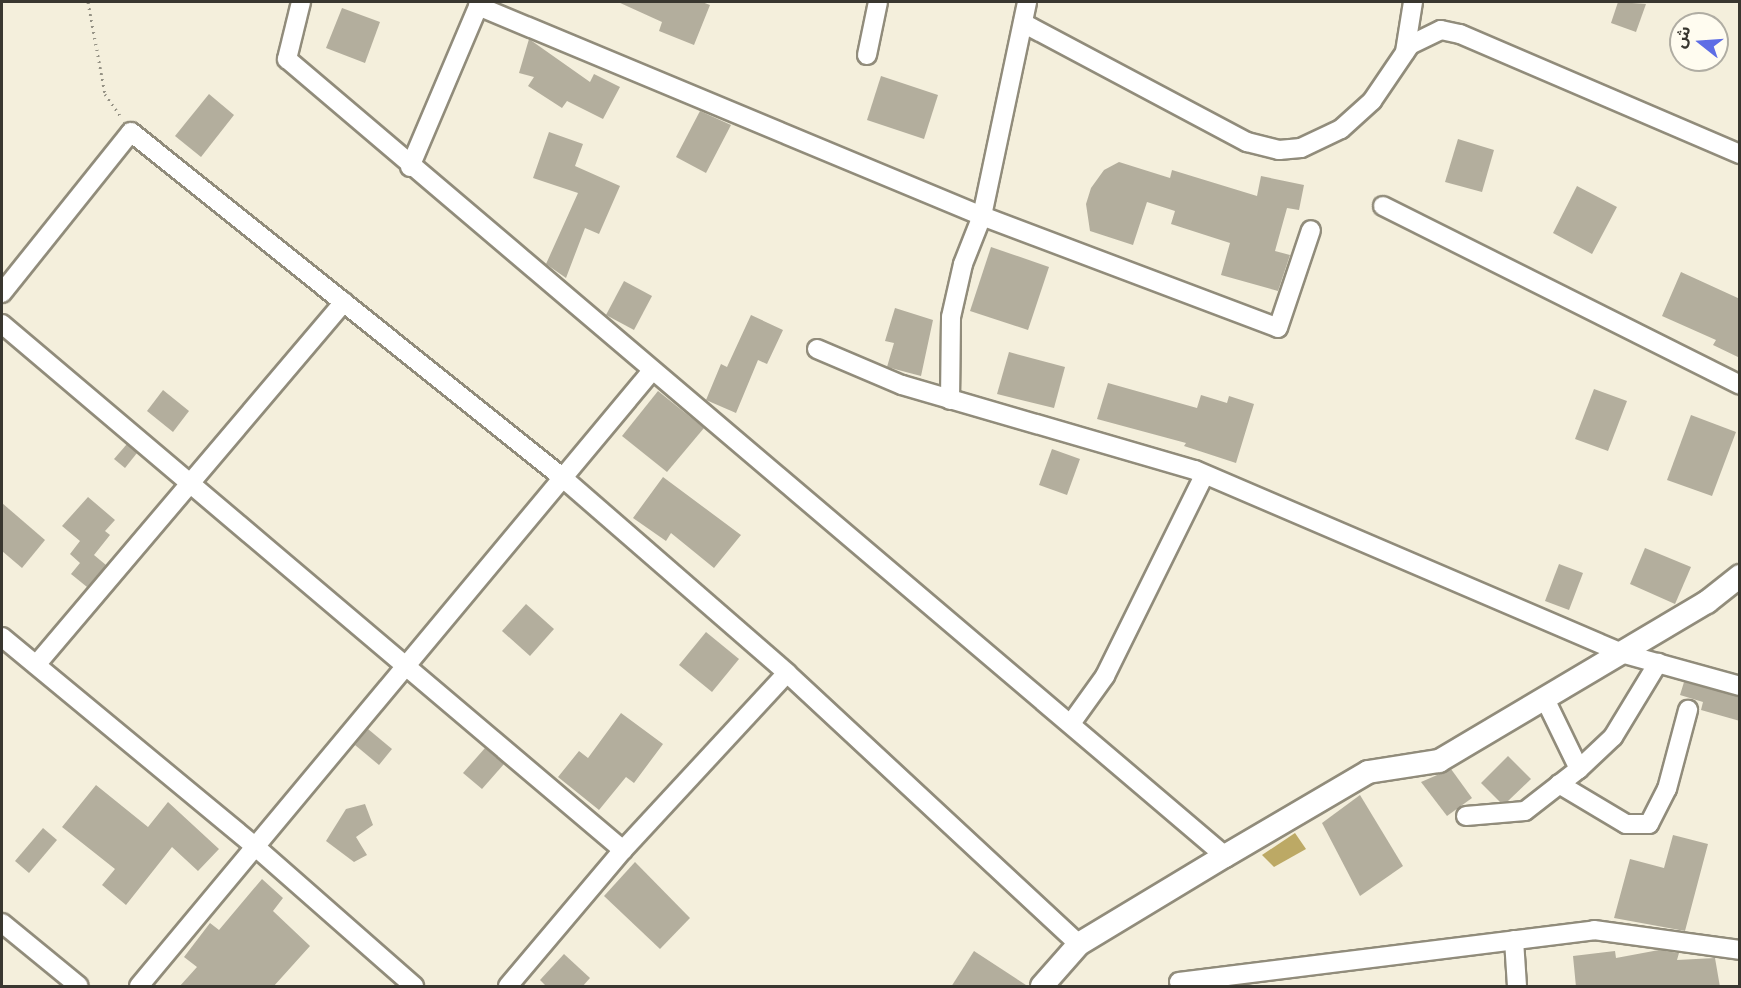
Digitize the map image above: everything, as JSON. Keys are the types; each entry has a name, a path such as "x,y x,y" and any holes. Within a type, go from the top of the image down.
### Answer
{"street":[{"path":"300,2 287,59 651,372 1072,722 1225,856"},
{"path":"867,55 878,2"},
{"path":"950,400 951,317 963,264 982,216 1027,2"},
{"path":"1406,52 1413,2"},
{"path":"410,166 479,4 982,216 1278,328 1311,230"},
{"path":"1023,23 1247,142 1279,150 1320,142 1348,124 1387,81 1406,52 1441,30 1460,34 1740,154"},
{"path":"2,293 131,132 563,478 787,672 1079,944"},
{"path":"1383,206 1740,385"},
{"path":"36,666 344,302"},
{"path":"2,324 409,665 623,850"},
{"path":"817,349 902,385 1204,476 1621,653 1740,686"},
{"path":"139,987 258,849 651,372"},
{"path":"1072,722 1115,656 1204,476"},
{"path":"1042,987 1079,944 1225,856 1368,772 1439,761 1707,602 1740,576"},
{"path":"2,637 258,849 414,987"},
{"path":"1466,816 1525,811 1579,769 1613,737 1658,663"},
{"path":"508,987 623,850 787,672"},
{"path":"1545,699 1579,769"},
{"path":"1559,784 1626,824 1649,824 1667,789 1688,711"},
{"path":"2,923 79,987"},
{"path":"1179,982 1594,930 1740,950"},
{"path":"1514,940 1516,987"}],"path":[{"path":"88,2 105,94 131,132"}],"shaded area":[{"path":"1295,833 1306,849 1274,867 1262,855"}],"building":[{"path":"618,2 702,2 710,5 694,45 659,31 662,22"},
{"path":"1618,2 1646,4 1636,32 1611,23"},
{"path":"342,8 380,22 365,63 326,48"},
{"path":"529,39 590,82 594,74 620,87 603,119 567,101 562,108 528,86 534,77 519,73"},
{"path":"881,76 938,95 924,139 867,120"},
{"path":"209,94 234,115 201,157 175,136"},
{"path":"700,111 731,125 706,173 676,157"},
{"path":"549,132 583,144 575,166 620,186 599,234 585,228 566,278 546,264 578,193 533,178"},
{"path":"1458,139 1494,150 1482,192 1445,182"},
{"path":"1119,162 1170,178 1172,170 1257,196 1261,176 1304,185 1299,210 1287,208 1275,251 1290,255 1278,291 1221,275 1230,243 1171,224 1175,211 1147,202 1133,245 1090,231 1086,204 1091,188 1104,170"},
{"path":"1577,186 1617,207 1592,254 1553,233"},
{"path":"991,247 1049,267 1028,330 970,311"},
{"path":"1681,272 1740,299 1740,358 1713,345 1716,340 1662,316"},
{"path":"624,281 652,296 634,330 606,315"},
{"path":"895,308 933,320 921,376 887,367 894,343 885,341"},
{"path":"751,315 783,330 767,364 758,360 736,413 706,400 721,364 727,367"},
{"path":"1009,352 1065,367 1054,408 997,394"},
{"path":"1108,383 1197,408 1201,395 1227,403 1229,396 1254,404 1236,463 1184,446 1186,443 1097,419"},
{"path":"1594,389 1627,401 1608,451 1575,439"},
{"path":"163,390 189,411 173,432 147,411"},
{"path":"658,391 704,428 667,472 622,436"},
{"path":"1691,415 1736,432 1712,496 1667,480"},
{"path":"127,444 137,453 125,468 114,459"},
{"path":"1052,449 1080,459 1067,495 1039,485"},
{"path":"663,477 741,535 714,568 671,533 666,541 633,518"},
{"path":"88,497 115,520 105,531 110,535 94,555 106,565 87,587 71,574 80,563 70,554 80,541 62,526"},
{"path":"2,503 45,540 22,568 2,551"},
{"path":"1645,548 1691,567 1675,604 1630,584"},
{"path":"1559,564 1583,573 1569,610 1545,601"},
{"path":"526,604 554,629 530,656 502,631"},
{"path":"706,632 739,659 712,692 679,665"},
{"path":"1684,682 1740,697 1740,721 1701,710 1703,702 1680,695"},
{"path":"621,713 663,744 634,783 626,777 599,810 558,777 579,751 588,758"},
{"path":"368,729 392,749 379,765 355,745"},
{"path":"485,748 504,764 482,789 463,773"},
{"path":"1508,756 1531,779 1508,801 1500,802 1481,783"},
{"path":"1451,769 1472,798 1447,816 1421,782"},
{"path":"96,785 148,827 168,802 219,849 198,871 172,847 126,905 102,885 115,869 62,827"},
{"path":"1360,795 1403,866 1360,896 1322,823"},
{"path":"365,804 373,825 356,837 367,855 354,862 326,841 346,809"},
{"path":"43,828 57,840 29,873 15,861"},
{"path":"1673,835 1708,844 1685,931 1614,918 1630,859 1664,868"},
{"path":"635,862 690,918 660,949 604,896"},
{"path":"262,879 283,898 273,911 310,946 273,987 179,987 197,967 184,957 210,923 219,930"},
{"path":"1659,950 1679,953 1677,960 1715,958 1720,987 1576,987 1573,956 1615,951 1616,958"},
{"path":"974,951 1029,987 951,987"},
{"path":"564,954 590,978 582,987 547,987 540,980"}]}
